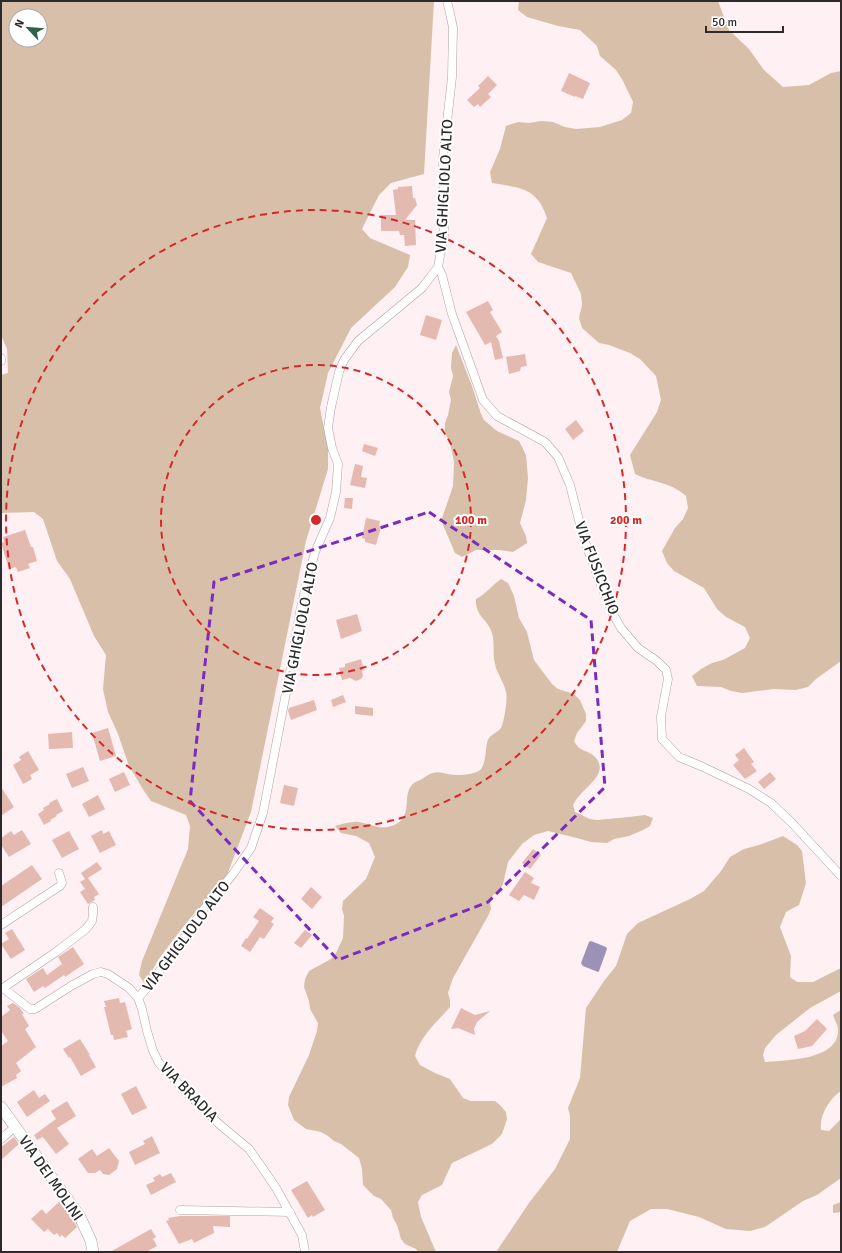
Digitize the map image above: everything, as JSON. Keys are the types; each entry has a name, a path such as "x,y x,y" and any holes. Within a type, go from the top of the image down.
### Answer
{"street":[{"name":"VIA GHIGLIOLO ALTO","path":"138,998 178,947 203,910 233,874 250,848 263,813 305,589 315,552 330,518 336,492 338,464 332,448 328,428 331,407 344,360 358,341 422,288 438,267 444,235 443,158 452,77 453,28 447,1"},
{"name":"VIA FUSICCHIO","path":"438,267 442,274 452,314 483,400 497,416 545,442 558,457 570,485 583,536 613,614 638,648 657,660 666,670 668,679 661,716 662,739 679,757 749,789 771,804 792,823 841,876"},
{"path":"1,925 60,886 62,883 59,873"},
{"path":"2,988 56,952 86,929 92,921 93,908"},
{"name":"VIA BRADIA","path":"2,988 30,1009 35,1009 76,983 93,974 101,972 108,974 129,988 138,998 153,1051 159,1063 219,1124 249,1149 276,1188 290,1212 302,1235 304,1252"},
{"name":"VIA DEI MOLINI","path":"1,1107 80,1216 91,1240 93,1252"},
{"name":"VIA DEI MOLINI","path":"1,1139 16,1128"},
{"path":"180,1210 290,1212"}],"highlighted area":[{"path":"429,512 591,620 605,787 488,902 338,960 190,801 214,582"}],"shaded area":[{"path":"1,1 434,1 424,174 391,183 379,195 362,229 370,238 410,255 408,267 395,287 351,328 328,373 320,408 328,448 328,469 306,541 251,812 224,883 209,896 183,927 158,960 147,981 144,983 139,975 142,961 188,849 190,826 186,815 151,801 129,766 118,734 108,712 103,689 106,655 94,636 70,579 57,561 43,519 34,512 1,513 1,375 8,373 7,349 1,335"},
{"path":"519,1 718,1 729,30 749,49 764,70 783,87 809,85 831,73 841,71 841,661 816,679 808,687 796,690 774,689 742,693 721,687 697,686 692,676 712,663 723,660 745,648 750,638 745,627 726,617 717,609 704,588 674,571 667,563 662,551 675,528 683,519 688,508 686,496 680,491 667,485 635,474 630,455 657,412 661,400 656,376 640,359 630,353 599,343 582,328 579,318 582,305 581,294 571,273 538,262 531,254 547,218 543,208 533,195 526,191 511,186 492,183 490,172 500,149 506,126 518,122 529,123 541,121 553,122 565,127 576,129 600,127 622,120 631,113 633,102 616,70 600,56 597,46 580,30 558,26 527,17 518,10"},
{"path":"456,345 484,420 497,431 519,441 526,455 528,478 526,500 520,523 526,536 527,543 513,552 499,550 476,550 462,557 455,553 443,525 442,518 453,486 454,462 451,447 445,432 445,423 451,400 449,392 453,376 451,368 452,353"},
{"path":"501,579 508,583 514,596 519,618 527,632 534,660 552,684 558,689 574,694 580,700 586,714 586,721 577,733 574,741 581,749 590,753 596,758 600,769 596,778 579,796 573,805 575,812 590,819 597,820 645,815 653,818 650,826 643,830 629,836 614,839 607,843 591,842 548,831 534,835 522,844 508,862 503,884 499,891 493,895 490,902 491,909 488,916 453,978 448,993 450,1007 425,1036 417,1049 415,1056 420,1065 450,1079 463,1098 471,1101 495,1101 506,1112 507,1119 502,1134 492,1144 452,1163 442,1185 422,1195 418,1202 421,1217 436,1252 418,1252 416,1249 405,1244 401,1239 391,1210 381,1199 374,1196 363,1185 362,1169 359,1158 341,1144 321,1132 306,1129 294,1120 288,1105 289,1097 309,1055 317,1031 318,1023 310,1009 304,987 305,979 309,971 331,959 336,953 343,938 343,901 366,879 375,857 369,843 356,836 341,833 335,826 356,822 379,827 392,826 399,822 406,812 407,795 414,783 435,772 451,775 465,775 480,770 484,762 489,738 501,728 505,710 506,695 505,688 495,664 492,632 488,624 478,612 476,599 483,595"},
{"path":"783,836 797,845 802,851 806,883 799,905 786,912 780,927 791,956 790,977 797,982 813,982 841,968 841,991 810,1008 776,1035 765,1048 763,1055 765,1062 798,1059 821,1053 830,1047 836,1039 838,1027 833,1015 841,1010 841,1091 833,1098 826,1108 823,1114 821,1130 829,1131 841,1119 841,1178 817,1195 803,1201 765,1227 750,1231 726,1229 699,1217 667,1209 651,1209 630,1221 617,1252 496,1252 529,1203 555,1169 570,1139 570,1116 568,1108 580,1078 586,1008 616,966 627,934 638,923 704,891 721,871 730,857 744,849"},
{"path":"591,941 606,947 607,949 598,972 583,966 581,963 589,942"},
{"path":"841,1202 841,1212 833,1213 833,1205"}],"building":[{"path":"569,73 590,83 583,99 561,91"},
{"path":"488,76 497,85 488,94 491,97 480,107 478,104 474,107 467,100 480,88 478,86"},
{"path":"412,186 413,198 415,198 417,205 405,220 415,220 416,245 405,246 404,235 400,235 399,231 381,231 381,215 396,215 393,190 398,189 398,187"},
{"path":"488,301 493,310 490,312 502,332 496,336 499,341 503,358 495,360 491,342 485,345 466,312"},
{"path":"426,315 442,320 436,340 420,335"},
{"path":"525,354 527,366 521,367 520,371 509,374 506,357"},
{"path":"576,420 584,431 573,440 565,429"},
{"path":"364,444 378,448 375,456 362,451"},
{"path":"355,464 363,466 361,477 367,478 365,488 350,485"},
{"path":"345,498 353,498 352,509 344,508"},
{"path":"366,518 380,521 379,526 381,527 376,545 365,542 365,539 362,538"},
{"path":"25,530 31,547 33,547 37,561 28,564 30,568 18,572 16,567 9,569 1,543 4,542 3,537"},
{"path":"357,614 362,631 341,639 336,620"},
{"path":"361,659 364,670 362,671 363,676 361,679 356,681 350,678 342,680 339,668 345,667 345,664"},
{"path":"343,695 346,702 333,707 331,700"},
{"path":"314,700 317,710 291,720 288,711 289,708"},
{"path":"355,706 373,708 373,716 355,714"},
{"path":"108,728 116,756 100,761 92,733"},
{"path":"72,732 73,748 49,749 48,734"},
{"path":"744,748 754,762 751,764 757,771 745,779 733,765 739,760 735,755"},
{"path":"28,751 39,770 30,775 32,779 23,784 13,765 21,760 19,757"},
{"path":"83,767 89,781 72,788 66,774"},
{"path":"124,772 130,785 115,792 109,779"},
{"path":"770,772 776,779 764,789 758,782"},
{"path":"284,785 298,788 294,806 280,803"},
{"path":"1,787 14,807 1,816"},
{"path":"98,795 105,809 89,817 82,804"},
{"path":"57,799 63,811 44,825 38,814 44,810 43,808 50,804 49,803"},
{"path":"22,830 31,844 9,857 1,845 1,838 11,831 14,835"},
{"path":"102,830 103,834 109,831 116,845 100,853 91,836"},
{"path":"69,831 79,849 62,858 52,840"},
{"path":"533,849 541,855 530,869 522,863"},
{"path":"97,862 102,869 88,878 99,894 94,897 95,900 88,904 80,892 85,889 80,882 85,879 81,873"},
{"path":"32,865 42,879 1,907 1,886"},
{"path":"525,872 534,878 531,883 540,887 534,900 524,895 519,901 509,895"},
{"path":"311,887 322,897 312,909 301,899"},
{"path":"260,908 274,918 271,922 274,924 264,939 260,937 250,952 241,946 259,921 253,917"},
{"path":"12,929 25,950 11,959 1,944 9,939 5,933"},
{"path":"305,930 312,935 301,948 294,943"},
{"path":"73,947 84,964 65,977 64,975 45,988 43,986 34,992 26,979 43,968 47,975 62,964 58,957"},
{"path":"119,998 120,1003 125,1002 132,1029 126,1031 128,1037 114,1040 113,1035 111,1035 104,1007 106,1007 104,1001"},
{"path":"13,1003 20,1008 24,1014 22,1014 29,1026 25,1029 36,1047 16,1063 21,1071 16,1075 17,1078 1,1087 1,1046 8,1041 1,1031 1,1017 10,1010 7,1006"},
{"path":"461,1008 475,1015 490,1011 477,1022 474,1029 475,1035 458,1028 451,1029"},
{"path":"817,1019 827,1029 812,1046 798,1049 794,1036 805,1031"},
{"path":"80,1039 96,1067 81,1076 70,1057 69,1058 63,1049"},
{"path":"136,1086 147,1108 132,1115 121,1094"},
{"path":"34,1090 39,1098 45,1094 50,1101 27,1117 17,1102"},
{"path":"67,1101 76,1116 57,1128 69,1144 56,1154 43,1137 37,1140 34,1135 56,1119 51,1111"},
{"path":"152,1136 160,1153 135,1165 129,1152 145,1144 143,1141"},
{"path":"14,1137 19,1144 1,1160 1,1147"},
{"path":"109,1148 119,1161 117,1169 109,1175 103,1174 100,1170 95,1173 88,1173 78,1159 92,1149 97,1156"},
{"path":"171,1173 176,1182 151,1195 146,1185 155,1181 153,1178 160,1174 162,1177"},
{"path":"307,1181 325,1210 313,1217 312,1215 308,1218 291,1190"},
{"path":"60,1201 77,1227 65,1238 62,1235 60,1237 57,1233 54,1235 48,1229 44,1232 31,1219 42,1209 46,1214"},
{"path":"180,1216 230,1216 230,1227 213,1226 214,1233 194,1243 192,1239 179,1244 166,1221 169,1220 168,1218"},
{"path":"151,1229 156,1237 153,1239 157,1246 146,1252 110,1252"}]}
